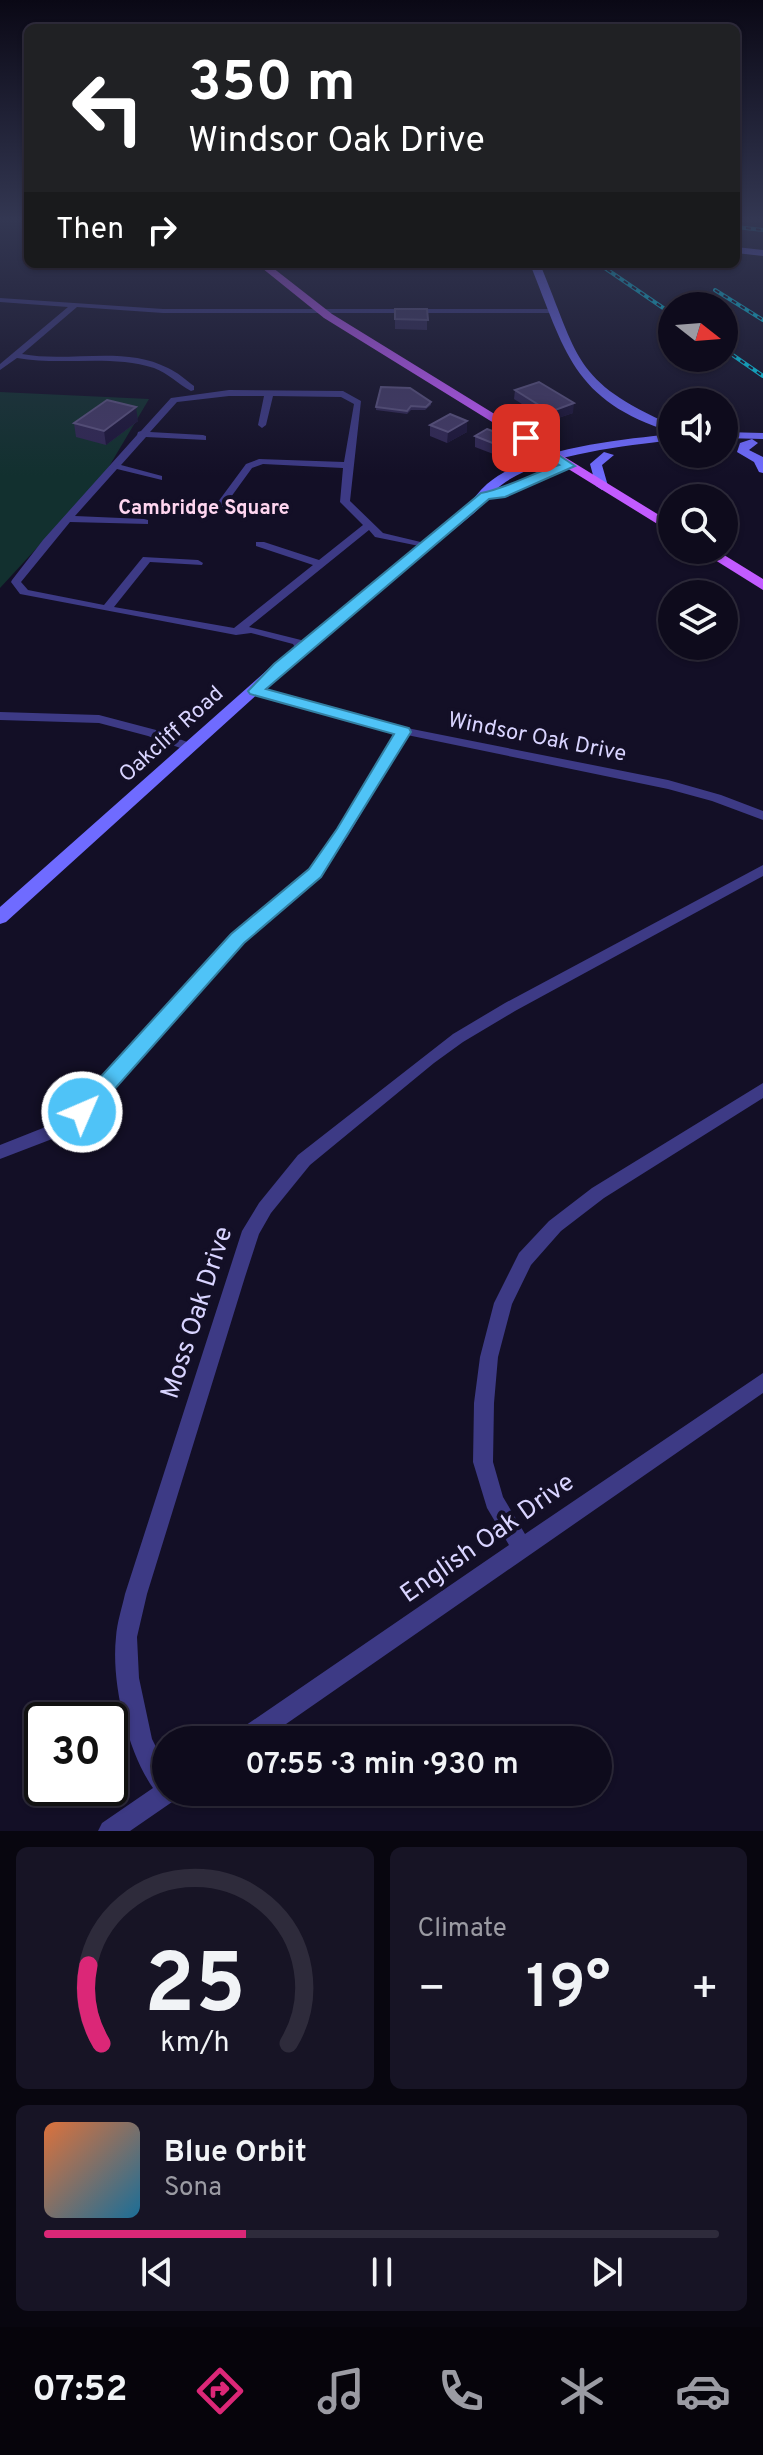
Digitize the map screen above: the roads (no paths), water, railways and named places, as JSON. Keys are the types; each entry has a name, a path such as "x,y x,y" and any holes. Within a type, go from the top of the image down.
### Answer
{"main road":[{"path":"315,305 658,520"},
{"path":"551,305 574,359 593,385 622,405 658,423"},
{"path":"628,443 648,437 652,425 646,417"},
{"path":"738,437 759,440"},
{"name":"Oakcliff Road","path":"0,917 301,649 422,545 485,496 501,494 563,463 628,443 658,439"},
{"path":"738,442 759,440"},
{"path":"759,440 741,449 759,460 763,471"},
{"name":"Oakcliff Road","path":"563,463 658,448"},
{"path":"602,486 596,464 608,455"},
{"path":"738,460 763,471"},
{"path":"729,564 763,585"}],"street":[{"path":"57,305 325,313 553,311"},
{"path":"0,368 73,307"},
{"path":"16,355 142,363 162,367 191,388"},
{"path":"301,649 275,646 236,632 43,597 24,592 16,582 141,434 174,400 229,393 343,394 358,403 345,502 379,535 422,545"},
{"path":"262,425 269,393"},
{"path":"141,434 203,438"},
{"path":"220,506 249,466 262,461 348,465"},
{"path":"115,466 159,478"},
{"path":"68,519 144,522"},
{"path":"236,632 320,564 373,527"},
{"path":"260,544 320,564"},
{"path":"107,608 147,559 198,563"},
{"name":"Windsor Oak Drive","path":"256,691 403,732 699,791 763,816"},
{"path":"0,716 99,719 152,733 191,748"},
{"path":"0,1152 54,1131 82,1112 237,938 315,873 343,833 403,732"},
{"name":"Moss Oak Drive","path":"152,1764 142,1739 129,1681 126,1641 136,1594 236,1277 251,1231 265,1208 304,1160 458,1038 763,870"},
{"path":"521,1547 494,1501 483,1462 489,1357 503,1303 525,1259 555,1226 598,1193 763,1090"},
{"name":"English Oak Drive","path":"265,1726 763,1382"},
{"path":"110,1831 152,1800"}],"railway":[{"path":"740,305 763,320"},
{"path":"738,359 763,376"}],"district":[{"name":"Cambridge Square","path":"204,509"}]}
